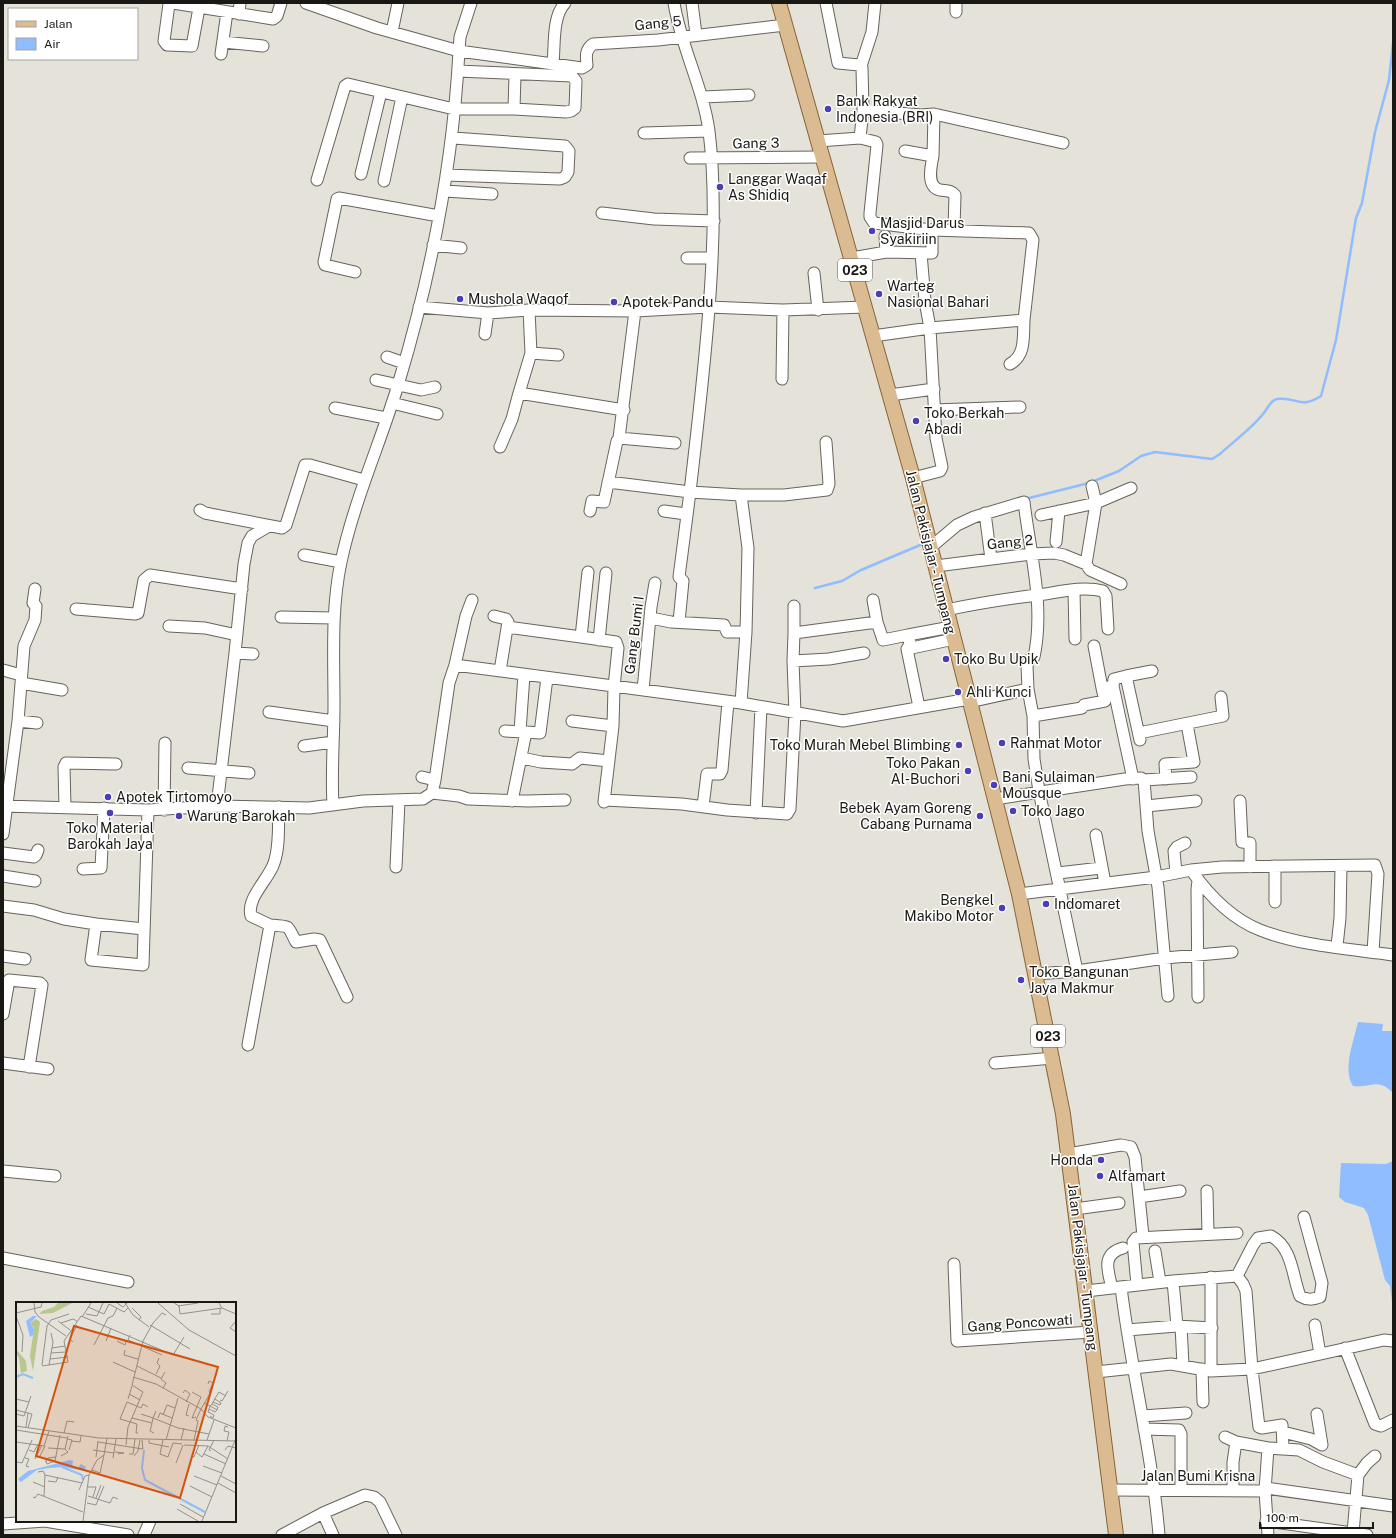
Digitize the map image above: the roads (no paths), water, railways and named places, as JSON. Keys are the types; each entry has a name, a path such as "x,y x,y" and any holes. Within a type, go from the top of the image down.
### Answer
{"main road":[{"name":"Jalan Pakisjajar - Tumpang","path":"779,3 913,478 1019,894 1061,1097 1116,1535"}],"street":[{"path":"206,7 192,46 167,45 164,41 169,4 176,3 206,7 227,12 273,19 276,16 281,3"},
{"path":"239,14 240,3"},
{"path":"306,3 377,28 459,51 553,63 559,11 565,3"},
{"path":"392,32 398,3"},
{"path":"333,800 334,618 341,562 364,480 398,385 419,307 445,191 452,138 460,37 471,3"},
{"path":"674,3 682,36 702,98 709,131 714,220 709,307 690,492 679,577 683,581 678,622"},
{"path":"692,3 696,34"},
{"path":"826,3 838,63 861,66"},
{"path":"860,138 863,110 861,66 872,32 875,3"},
{"path":"221,54 227,12"},
{"name":"Gang 5","path":"553,63 582,68 587,65 586,52 593,44 658,40 696,34 784,25"},
{"path":"222,42 264,46"},
{"path":"317,180 346,84 454,109 514,109 571,112 575,108 576,81 575,78 569,76 515,75 458,71"},
{"path":"514,109 515,75"},
{"path":"361,174 381,92"},
{"path":"702,98 749,95"},
{"path":"384,181 402,97"},
{"path":"863,110 921,115 934,114 1063,143"},
{"path":"934,114 932,185 938,189 949,191 955,195 954,230"},
{"path":"644,133 709,131"},
{"path":"446,175 560,179 565,177 568,172 569,151 565,146 452,138"},
{"path":"818,141 860,138 874,141 877,145 872,179 871,221 932,230 1029,233 1032,236 1033,240 1022,352 1020,358 1010,364"},
{"path":"905,151 933,156"},
{"name":"Gang 3","path":"690,158 822,157"},
{"path":"445,191 492,194"},
{"path":"355,272 325,265 324,262 337,199 339,198 439,216"},
{"path":"602,213 654,219 714,220"},
{"path":"852,258 886,252 921,253 933,251 932,230"},
{"path":"885,236 886,252"},
{"path":"433,245 461,248"},
{"path":"913,478 940,471 942,469 936,438 930,328 925,301 921,253"},
{"path":"687,258 712,258"},
{"path":"814,273 818,310"},
{"path":"419,307 488,313 530,310 635,311 709,307 783,310 865,308"},
{"path":"500,448 512,419 531,353 530,310"},
{"path":"782,379 783,310"},
{"path":"590,511 592,501 604,502 617,441 619,438 624,410 635,311"},
{"path":"485,334 488,313"},
{"path":"873,336 930,328 1024,320"},
{"path":"531,353 558,355"},
{"path":"387,358 404,363"},
{"path":"376,380 424,390 435,387"},
{"path":"890,395 934,389"},
{"path":"519,393 624,410"},
{"path":"392,403 437,414"},
{"path":"934,410 1020,407"},
{"path":"335,408 386,418"},
{"path":"619,438 675,443"},
{"path":"608,482 690,492 741,495 784,495 827,490 829,484 826,442"},
{"path":"200,510 282,528 286,525 305,465 310,465 364,480"},
{"path":"1086,564 1096,503 1092,486"},
{"path":"1041,515 1096,503 1131,488"},
{"path":"741,495 748,548 746,632 741,703"},
{"path":"930,543 957,526 985,513 1024,502 1038,618 1037,642 1034,657 1029,660 1027,666 1028,689 1033,716 1034,760 1039,791 1058,873 1077,971"},
{"path":"664,511 686,514"},
{"path":"1056,542 1060,511"},
{"path":"985,513 991,559"},
{"path":"217,806 244,564 248,543 252,536 269,526"},
{"name":"Gang 2","path":"936,566 1031,554 1059,554 1086,564 1090,570 1122,584"},
{"path":"304,555 341,562"},
{"path":"581,637 588,572"},
{"path":"598,640 606,573"},
{"path":"76,609 138,613 144,580 150,576 242,588"},
{"name":"Gang Bumi I","path":"643,690 655,583"},
{"path":"3,834 6,772 18,722 24,646 35,620 36,606 33,603 35,589"},
{"path":"1074,590 1075,638"},
{"path":"946,610 975,603 1074,590 1103,591 1106,596 1108,629"},
{"path":"432,794 436,780 449,683 466,616 472,600"},
{"path":"873,600 877,622 883,640 908,635 952,633"},
{"path":"508,627 614,641 617,644 613,726 605,801 703,806 782,815 790,812 795,713 793,661 794,606"},
{"path":"494,616 506,619 508,627 500,671"},
{"path":"281,617 334,618"},
{"path":"651,618 678,622 724,625 726,632 746,632"},
{"path":"794,633 877,622"},
{"path":"169,626 205,628 237,635"},
{"path":"907,649 952,633"},
{"path":"908,635 910,644 907,649 918,707"},
{"path":"1094,646 1146,806 1148,831 1156,877 1168,996"},
{"path":"235,652 253,654"},
{"path":"793,661 828,659 864,653"},
{"path":"454,665 741,703 843,722 918,707 969,699 974,701 1028,689"},
{"path":"3,670 21,679 62,690"},
{"path":"1033,716 1082,708 1084,705 1105,701 1108,687 1113,680 1152,671"},
{"path":"512,801 522,758 524,674"},
{"path":"1126,676 1140,736 1224,716 1221,697"},
{"path":"505,731 540,732 547,678"},
{"path":"703,806 707,774 720,774 722,770 728,702"},
{"path":"756,813 761,707"},
{"path":"269,712 334,721"},
{"path":"572,721 613,726"},
{"path":"18,722 37,723"},
{"path":"1166,778 1165,764 1194,762 1187,724"},
{"path":"304,746 333,742"},
{"path":"164,810 165,743"},
{"path":"522,758 541,762 572,764 580,758 609,761"},
{"path":"66,807 64,767 66,763 116,764"},
{"path":"188,768 249,773"},
{"path":"995,799 1039,791 1138,779 1191,776"},
{"path":"422,777 436,780"},
{"path":"5,806 148,810 217,806 309,808 333,800 399,801 423,799 432,794 458,796 468,799 512,801 565,800"},
{"path":"396,867 399,801"},
{"path":"1146,806 1196,801"},
{"path":"1240,801 1242,842 1250,844 1250,867"},
{"path":"280,807 274,864 257,891 251,913 253,918 270,925 287,926 296,942 314,939 320,940 347,997"},
{"path":"83,869 98,869 101,866 104,808"},
{"path":"96,924 91,960 140,966 143,965 148,810"},
{"path":"1096,835 1105,883"},
{"path":"1176,873 1174,851 1185,843"},
{"path":"3,854 34,857 36,856 38,850"},
{"path":"1019,894 1156,877 1208,868 1372,865 1376,866 1378,869 1373,952"},
{"path":"1275,866 1275,902"},
{"path":"1337,946 1340,918 1341,866"},
{"path":"1058,873 1101,868"},
{"path":"1191,870 1198,881 1220,904 1245,922 1260,930 1300,941 1393,955"},
{"path":"3,876 35,880"},
{"path":"1198,881 1196,889 1198,997"},
{"path":"3,906 34,910 64,919 144,929"},
{"path":"248,1045 270,925"},
{"path":"1036,974 1077,971 1165,958 1232,952"},
{"path":"3,956 25,958"},
{"path":"3,1014 9,980 40,983 42,985 29,1067"},
{"path":"995,1063 1053,1058"},
{"path":"3,1063 48,1069"},
{"path":"1068,1154 1121,1145 1131,1147 1135,1157 1143,1236"},
{"path":"3,1171 55,1176"},
{"path":"1139,1197 1180,1191"},
{"path":"1207,1191 1208,1234"},
{"path":"1075,1209 1119,1203"},
{"path":"1238,1276 1258,1238 1271,1236 1283,1246 1288,1256 1300,1296 1305,1299 1312,1300 1320,1297 1322,1283 1304,1217"},
{"path":"1137,1285 1133,1242 1136,1238 1143,1236 1236,1233"},
{"path":"1124,1248 1114,1252 1107,1262 1107,1267 1116,1287 1127,1330 1155,1490 1159,1535"},
{"path":"1155,1252 1160,1282"},
{"path":"3,1258 128,1282"},
{"name":"Gang Poncowati","path":"954,1264 957,1341 1091,1332"},
{"path":"1086,1292 1160,1282 1238,1276"},
{"path":"1238,1276 1246,1291 1252,1369 1259,1427 1262,1428 1282,1425 1283,1448"},
{"path":"1203,1402 1212,1328 1211,1277"},
{"path":"1173,1281 1183,1365"},
{"path":"1314,1325 1320,1354"},
{"path":"1127,1330 1179,1326 1212,1328"},
{"path":"1096,1372 1161,1364 1183,1365 1206,1370 1252,1369 1345,1348 1393,1340"},
{"path":"1345,1348 1375,1424 1381,1426 1393,1420"},
{"path":"1142,1416 1186,1413"},
{"path":"1283,1432 1311,1439 1326,1447 1317,1414"},
{"path":"1144,1429 1179,1430 1181,1434 1181,1490"},
{"path":"1225,1437 1236,1442 1268,1448 1299,1450 1323,1462 1358,1475"},
{"path":"1232,1491 1233,1462 1236,1442"},
{"path":"1268,1448 1266,1490 1356,1500 1393,1506"},
{"path":"1353,1533 1358,1475 1367,1463 1375,1456"},
{"name":"Jalan Bumi Krisna","path":"1111,1490 1266,1490 1266,1522 1268,1535"},
{"path":"282,1535 323,1513 365,1495 374,1497 384,1509 396,1535"},
{"path":"323,1513 333,1535"},
{"path":"3,1524 31,1522"},
{"path":"51,1522 128,1535"},
{"path":"144,1535 150,1522"},
{"path":"1266,1522 1367,1535"}],"water":[{"path":"1358,1022 1383,1024 1382,1031 1393,1031 1393,1093 1388,1088 1379,1084 1353,1086 1350,1079 1349,1063"},
{"path":"1393,1161 1393,1309 1390,1286 1385,1280 1368,1215 1364,1208 1345,1202 1339,1197 1341,1163 1386,1164"}],"waterway":[{"path":"1025,499 1089,483 1119,471 1141,456 1155,452 1212,459 1220,454 1253,425 1274,400 1289,399 1298,402 1308,402 1321,396 1336,340 1356,218 1362,203 1375,132 1389,80 1393,43"},
{"path":"815,588 842,581 861,570 925,543"}],"place":[{"name":"Bank Rakyat Indonesia (BRI)","path":"828,109"},
{"name":"Langgar Waqaf As Shidiq","path":"720,187"},
{"name":"Masjid Darus Syakiriin","path":"872,231"},
{"name":"Warteg Nasional Bahari","path":"879,294"},
{"name":"Mushola Waqof","path":"460,299"},
{"name":"Apotek Pandu","path":"614,302"},
{"name":"Toko Berkah Abadi","path":"916,421"},
{"name":"Toko Bu Upik","path":"946,659"},
{"name":"Ahli Kunci","path":"958,692"},
{"name":"Rahmat Motor","path":"1002,743"},
{"name":"Toko Murah Mebel Blimbing","path":"959,745"},
{"name":"Toko Pakan Al-Buchori","path":"968,771"},
{"name":"Bani Sulaiman Mousque","path":"994,785"},
{"name":"Apotek Tirtomoyo","path":"108,797"},
{"name":"Toko Jago","path":"1013,811"},
{"name":"Toko Material Barokah Jaya","path":"110,813"},
{"name":"Warung Barokah","path":"179,816"},
{"name":"Bebek Ayam Goreng Cabang Purnama","path":"980,816"},
{"name":"Indomaret","path":"1046,904"},
{"name":"Bengkel Makibo Motor","path":"1002,908"},
{"name":"Toko Bangunan Jaya Makmur","path":"1021,980"},
{"name":"Honda","path":"1101,1160"},
{"name":"Alfamart","path":"1100,1176"}]}
